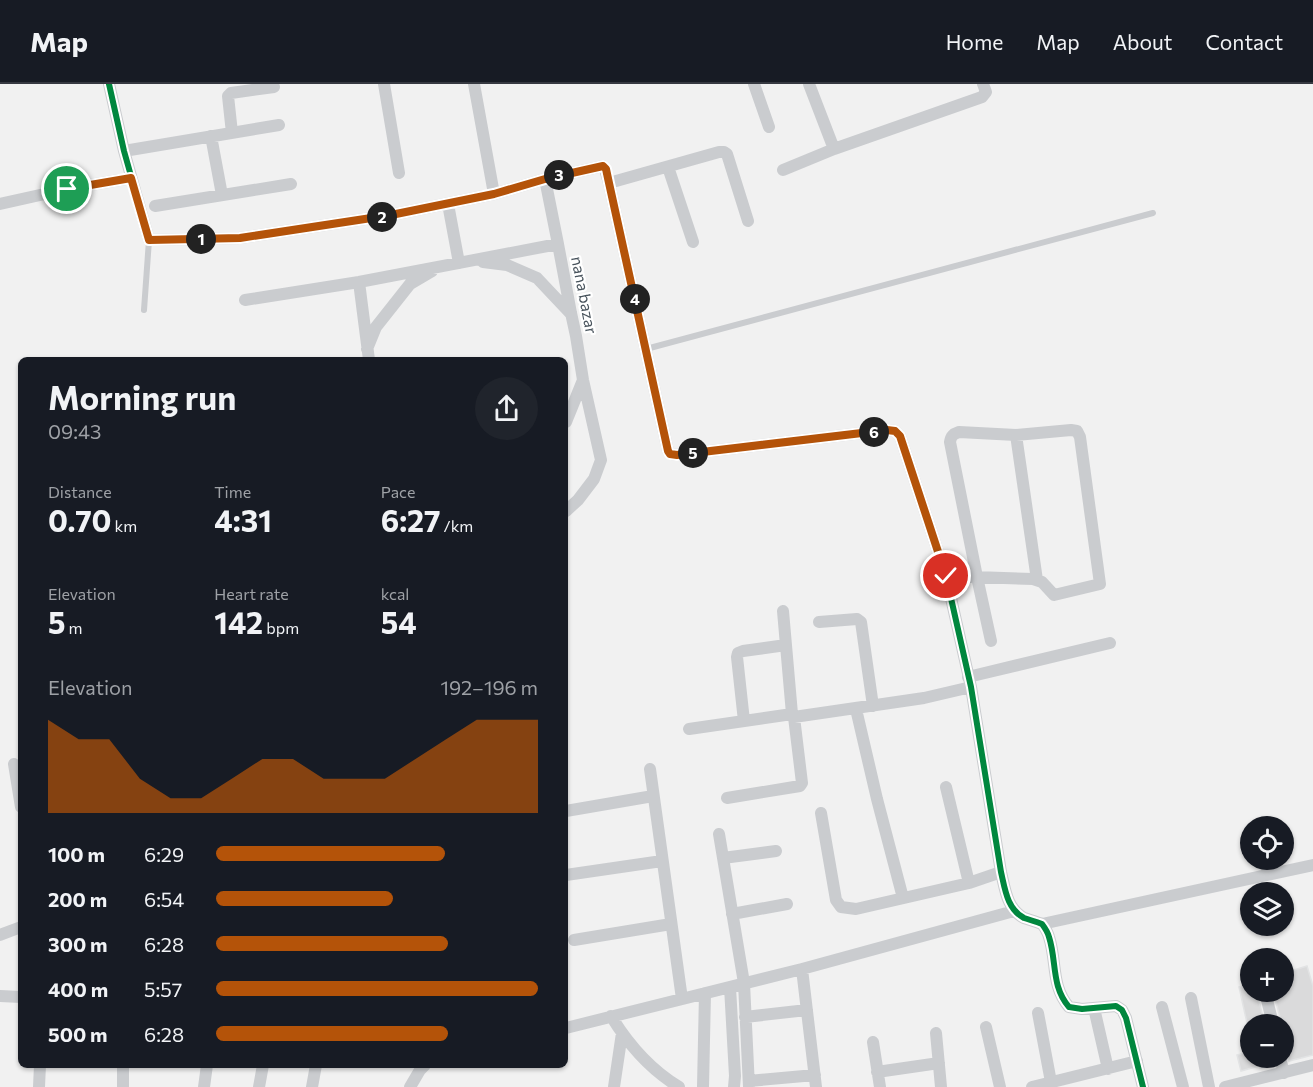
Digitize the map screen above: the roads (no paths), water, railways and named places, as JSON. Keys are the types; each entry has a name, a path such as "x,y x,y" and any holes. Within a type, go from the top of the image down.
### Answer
{"street":[{"path":"110,84 124,151 149,240 240,238 391,215 494,194 545,179 603,166 606,169 670,454 887,430 895,431 900,436 946,576 970,682 1006,895 1014,911 1024,918 1042,924 1313,865"},
{"path":"384,84 399,173"},
{"path":"474,84 494,194"},
{"path":"754,84 769,127"},
{"path":"809,84 834,149"},
{"path":"783,170 834,149 982,97 986,93 983,84"},
{"path":"232,133 228,96 231,93 274,87"},
{"path":"124,151 279,125"},
{"path":"211,136 222,195"},
{"path":"609,183 724,152 727,154 748,221"},
{"path":"668,167 693,242"},
{"path":"0,204 131,178"},
{"path":"545,179 558,244"},
{"path":"155,206 291,184"},
{"path":"448,204 459,263"},
{"name":"nana bazar","path":"245,300 359,282 558,244 583,380 601,460 594,479 568,509"},
{"path":"473,260 507,265 537,278 571,313"},
{"path":"368,355 376,327 410,284 439,267"},
{"path":"359,282 368,355"},
{"path":"568,417 583,380"},
{"path":"992,641 950,442 953,434 959,432 1016,435 1077,430 1080,437 1100,584 1053,595 1037,580 1016,435"},
{"path":"946,576 1037,580"},
{"path":"727,798 800,786 802,783 783,611"},
{"path":"819,622 857,620 861,622 873,706"},
{"path":"688,729 924,698 970,682 1110,642"},
{"path":"744,721 738,653 786,645"},
{"path":"856,708 903,898"},
{"path":"14,764 18,786"},
{"path":"650,770 682,999"},
{"path":"946,787 969,884"},
{"path":"568,812 653,796"},
{"path":"821,813 836,900 842,907 856,909 969,884 1001,872"},
{"path":"719,834 744,983 749,1084 815,1081 802,969"},
{"path":"723,858 776,851"},
{"path":"568,874 662,861"},
{"path":"732,914 787,904"},
{"path":"568,1027 802,969 1014,911"},
{"path":"574,940 671,924"},
{"path":"1042,924 1049,936 1057,988 1063,1000 1070,1007 1082,1009 1116,1006 1122,1010 1143,1087"},
{"path":"0,935 18,928"},
{"path":"730,987 734,1087"},
{"path":"703,1087 705,993"},
{"path":"0,996 18,997"},
{"path":"1191,998 1209,1087"},
{"path":"1162,1007 1183,1087"},
{"path":"1094,1008 1108,1069"},
{"path":"745,1017 807,1010"},
{"path":"1038,1014 1051,1082"},
{"path":"611,1016 622,1033 672,1085"},
{"path":"986,1027 1000,1087"},
{"path":"614,1087 622,1033"},
{"path":"936,1033 941,1087"},
{"path":"873,1042 880,1087"},
{"path":"1032,1087 1137,1061"},
{"path":"878,1072 939,1063"},
{"path":"1225,1087 1313,1065"},
{"path":"39,1087 40,1068"},
{"path":"123,1068 123,1087"},
{"path":"204,1087 207,1068"},
{"path":"259,1087 262,1068"},
{"path":"312,1087 315,1068"},
{"path":"410,1087 422,1068"},
{"path":"1283,1068 1284,1073"}],"lane":[{"path":"646,350 1153,213"},
{"path":"144,310 149,240"}]}
